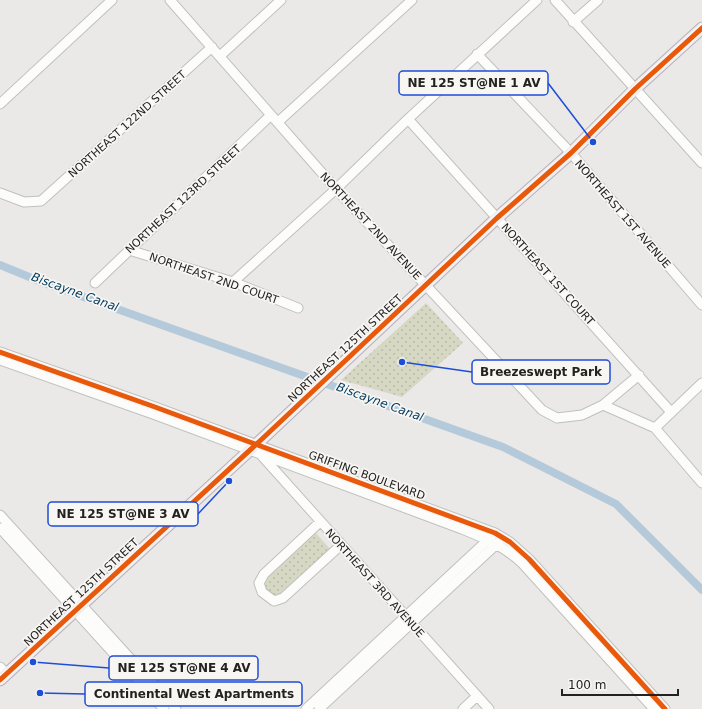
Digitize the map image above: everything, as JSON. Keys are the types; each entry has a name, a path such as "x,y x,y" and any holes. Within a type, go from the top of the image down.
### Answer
{"main road":[{"name":"NORTHEAST 125TH STREET","path":"2,674 78,608 252,448 497,218 571,153 635,90 702,28"}],"street":[{"path":"0,104 112,0"},
{"name":"NORTHEAST 2ND AVENUE","path":"170,0 336,189 542,410 557,418 582,415 603,404 639,375"},
{"path":"220,56 281,0"},
{"name":"NORTHEAST 123RD STREET","path":"94,283 275,119 412,0"},
{"path":"233,282 336,189 408,118 537,0"},
{"path":"555,0 573,22 702,163"},
{"path":"573,22 598,0"},
{"name":"NORTHEAST 122ND STREET","path":"0,193 24,202 41,201 212,47"},
{"name":"NORTHEAST 1ST AVENUE","path":"477,54 571,153 702,305"},
{"name":"NORTHEAST 1ST COURT","path":"408,118 671,412"},
{"name":"NORTHEAST 2ND COURT","path":"129,250 233,282 298,308"},
{"name":"GRIFFING BOULEVARD","path":"0,352 496,539 575,616 659,708"},
{"name":"GRIFFING BOULEVARD","path":"0,360 154,411"},
{"path":"655,428 702,383"},
{"path":"603,404 655,428 702,483"},
{"name":"GRIFFING BOULEVARD","path":"252,448 262,456 454,526 496,539"},
{"name":"NORTHEAST 3RD AVENUE","path":"262,456 489,709"},
{"path":"0,514 78,608"},
{"path":"320,522 264,574 259,583 262,592 274,601 283,598 341,545"},
{"path":"0,528 78,608 156,694 176,709"},
{"path":"306,709 408,620 496,539"},
{"path":"319,709 408,620"},
{"path":"156,694 164,709"},
{"path":"463,709 477,696"}],"green space":[{"path":"426,303 463,343 402,397 341,380"},
{"path":"315,532 331,550 278,597 268,595 262,582 263,579"}],"waterway":[{"name":"Biscayne Canal","path":"0,265 39,281 503,447 616,504 702,590"}],"cycle path":[{"path":"0,680 262,439 497,218 571,153 635,89 702,28"},
{"path":"0,352 155,407 495,533 510,542 529,559 665,709"}],"place":[{"name":"NE 125 ST@NE 1 AV","path":"593,142"},
{"name":"Breezeswept Park","path":"402,362"},
{"name":"NE 125 ST@NE 3 AV","path":"229,481"},
{"name":"NE 125 ST@NE 4 AV","path":"33,662"},
{"name":"Continental West Apartments","path":"40,693"}]}
